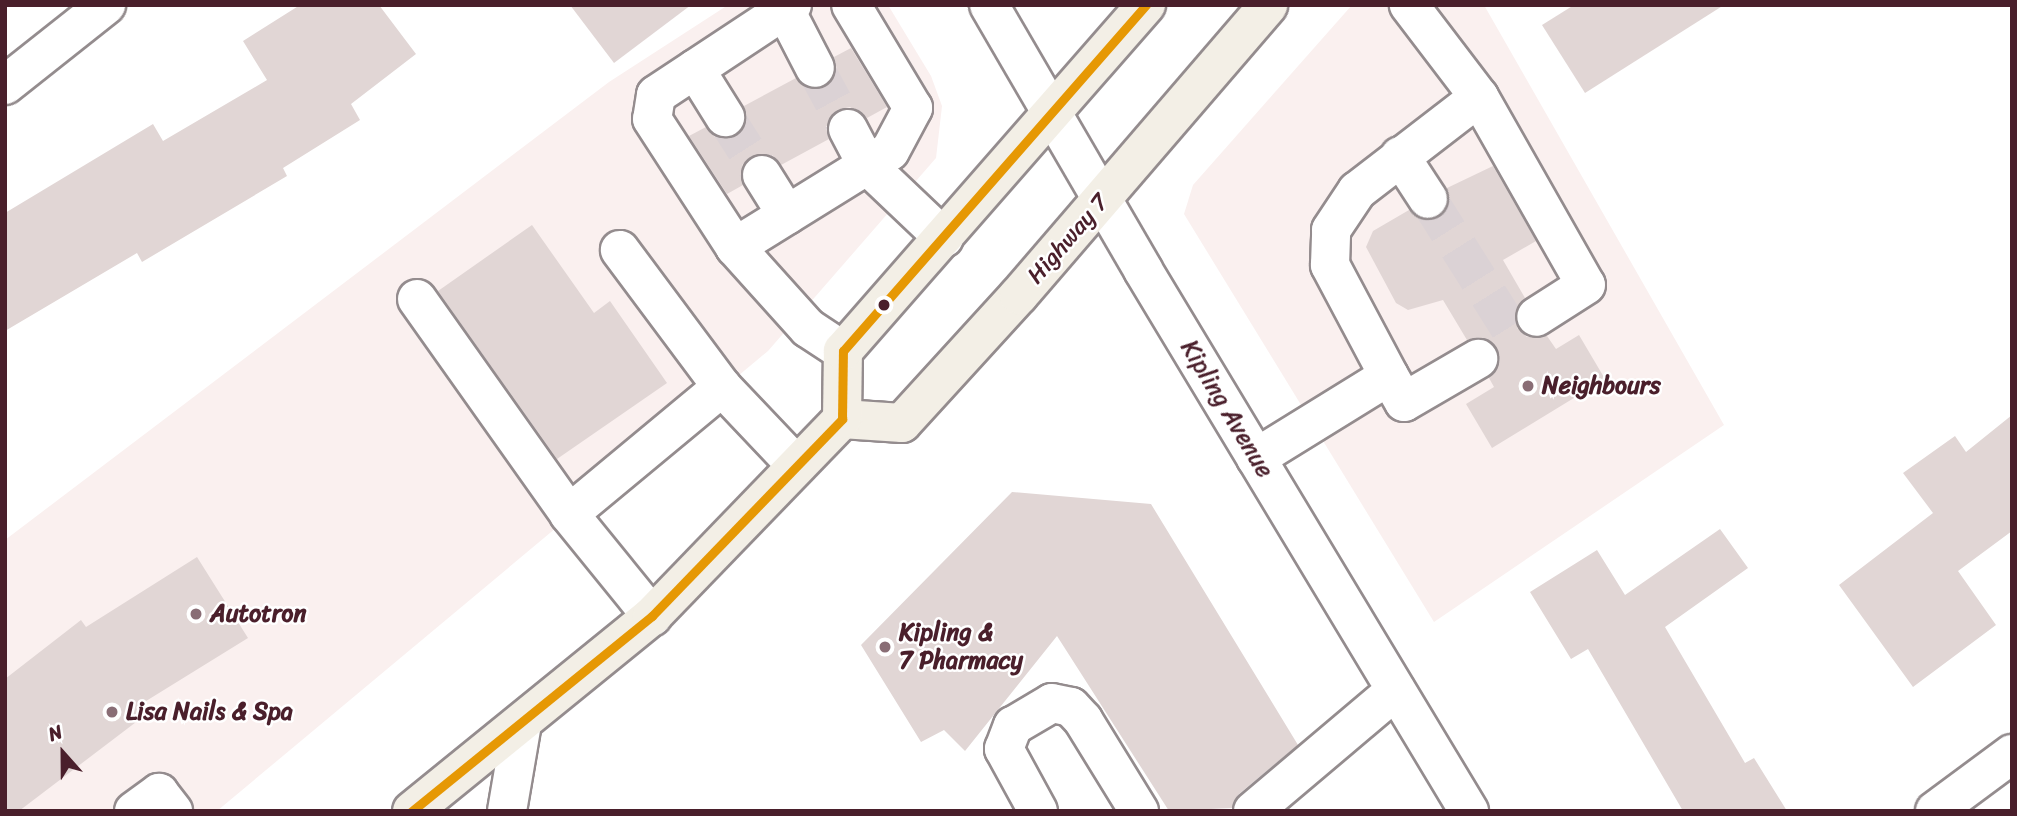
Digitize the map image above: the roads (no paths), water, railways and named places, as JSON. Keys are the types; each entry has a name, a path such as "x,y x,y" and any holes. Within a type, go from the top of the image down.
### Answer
{"main road":[{"path":"412,811 652,616 842,419 843,351 1146,5"},
{"name":"Highway 7","path":"842,419 902,423 1102,200 1268,5"}],"street":[{"path":"5,85 106,5"},
{"path":"735,247 890,151 913,108 852,5"},
{"name":"Kipling Avenue","path":"989,5 1102,200 1469,811"},
{"path":"1409,5 1479,97 1586,285 1536,317"},
{"path":"815,68 789,8 656,95 652,119 735,247 808,328 843,351"},
{"path":"695,69 725,117"},
{"path":"1478,359 1404,402 1330,265 1331,230 1357,191 1479,97"},
{"path":"848,129 867,165 944,238"},
{"path":"1400,156 1428,199"},
{"path":"762,175 787,215"},
{"path":"620,250 722,387 796,465"},
{"path":"417,299 569,514 652,616"},
{"path":"1256,458 1389,376"},
{"path":"569,514 722,387"},
{"path":"1253,811 1396,690"},
{"path":"1038,811 1004,749 1013,726 1052,703 1071,707 1083,720 1139,811"},
{"path":"507,811 522,723"},
{"path":"1935,811 2012,754"},
{"path":"134,811 159,793 173,811"}],"tunnel":[{"path":"815,68 848,129"},
{"path":"725,117 762,175"},
{"path":"1428,199 1513,334"}],"place":[{"name":"Neighbours","path":"1528,386"},
{"name":"Autotron","path":"196,614"},
{"name":"Kipling & 7 Pharmacy","path":"885,647"},
{"name":"Lisa Nails & Spa","path":"112,712"}]}
